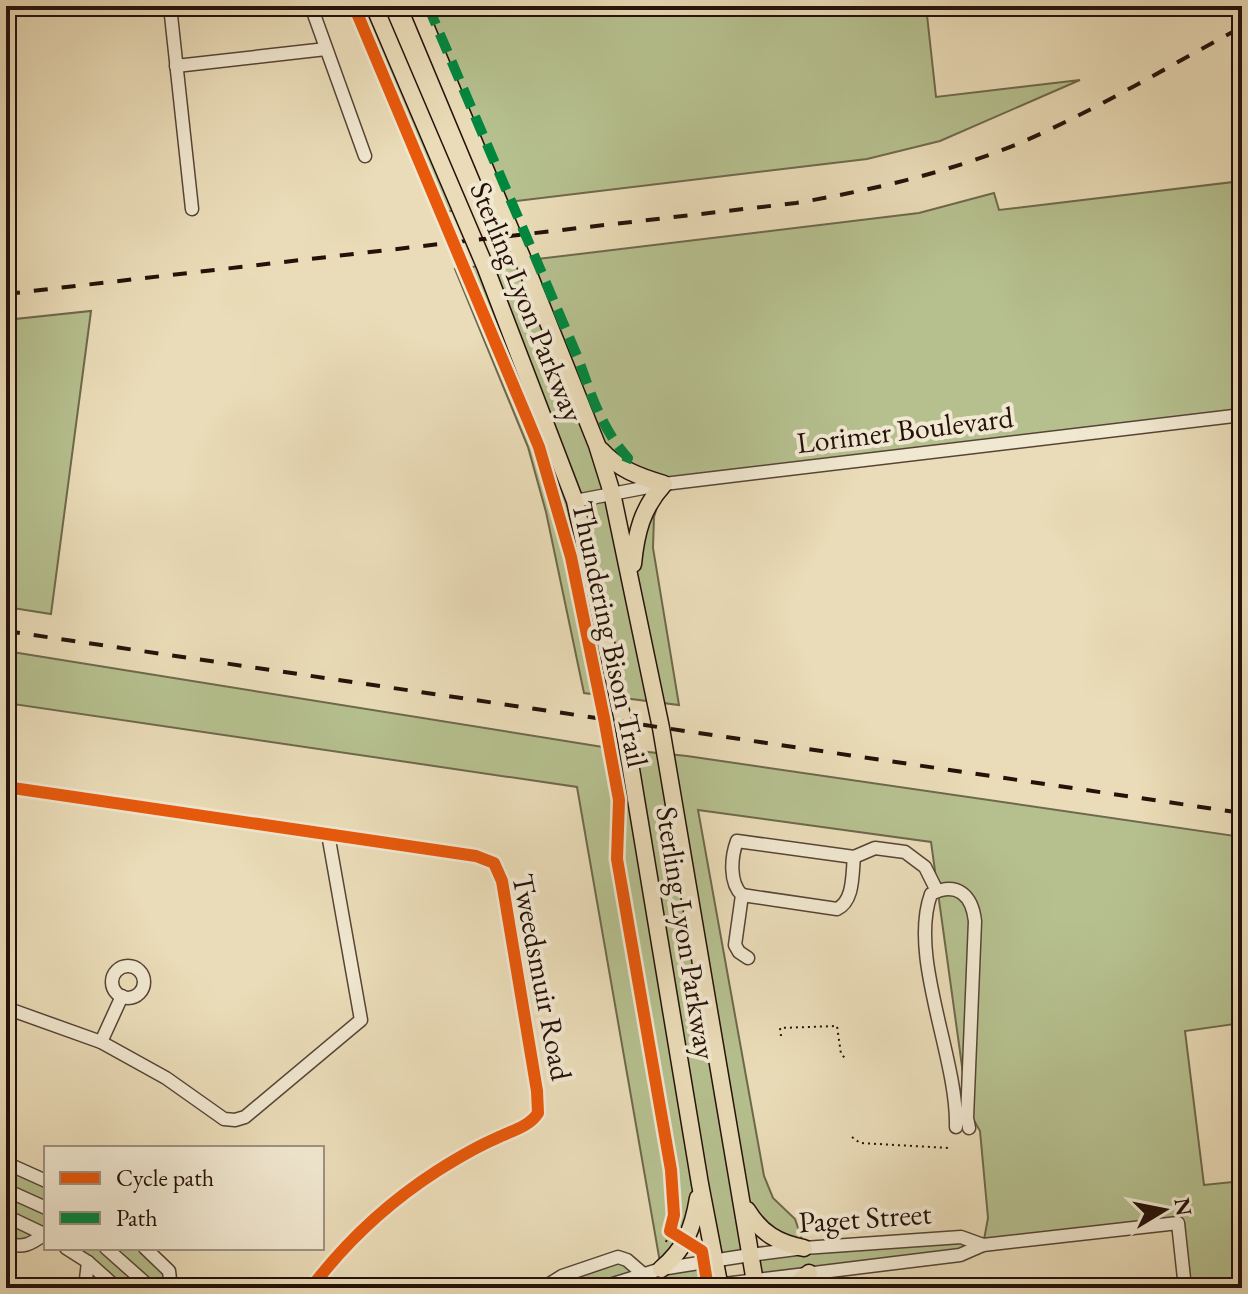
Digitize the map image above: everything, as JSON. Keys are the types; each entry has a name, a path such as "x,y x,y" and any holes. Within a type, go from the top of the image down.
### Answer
{"main road":[{"name":"Sterling Lyon Parkway","path":"374,6 485,266 575,501 623,721 700,1184 720,1286"},
{"name":"Sterling Lyon Parkway","path":"417,6 524,262 597,445 612,493 661,728 755,1284"},
{"path":"597,445 611,461 664,484 651,498 642,515 632,582"},
{"path":"661,1269 686,1242 694,1220 700,1184"},
{"path":"742,1202 756,1225 770,1236 781,1243 804,1248"},
{"path":"792,1288 809,1273"}],"street":[{"path":"170,6 192,209"},
{"path":"311,6 365,156"},
{"path":"176,66 326,49"},
{"name":"Lorimer Boulevard","path":"575,501 664,484 1242,415"},
{"name":"Tweedsmuir Road","path":"6,787 476,856 494,863 502,881 539,1103 535,1118 466,1154 401,1197 326,1268 311,1288"},
{"path":"6,1008 101,1042 166,1078 224,1119 245,1117 361,1020 328,834"},
{"path":"854,857 849,896 837,909 742,895 736,887 732,857 737,841 854,857 875,848 905,852 925,867 937,891"},
{"path":"942,888 968,897 973,904 975,921 963,1128 927,962 927,906 931,894 937,891 942,888"},
{"path":"742,895 735,945 748,958"},
{"path":"101,1042 122,996"},
{"path":"6,1163 44,1180"},
{"path":"6,1190 44,1207"},
{"path":"6,1216 44,1234"},
{"name":"Paget Street","path":"692,1288 755,1284 809,1273 960,1255 983,1245 1178,1223 1185,1288"},
{"path":"6,1243 21,1247 44,1235"},
{"name":"Paget Street","path":"600,1288 661,1269 804,1248 961,1237 983,1245"},
{"path":"69,1250 117,1288"},
{"path":"108,1250 151,1288"},
{"path":"147,1250 169,1271 171,1288"},
{"path":"543,1288 562,1276 618,1257 627,1260 642,1273"},
{"path":"85,1288 88,1262"}],"path":[{"path":"781,1036 780,1028 837,1026 841,1054 845,1058"},
{"path":"852,1137 860,1143 949,1148"},
{"path":"674,1215 668,1237 686,1242"}],"green space":[{"path":"347,6 374,6 460,210 436,213"},
{"path":"417,6 926,6 936,97 1080,80 940,141 867,159 499,203"},
{"path":"1242,181 1242,415 664,484 654,517 653,548 679,705 584,693 546,512 528,447 455,269 919,213 994,193 999,210","holes":["599,447 663,484 635,547 631,578"]},
{"path":"91,311 51,614 6,607 6,320"},
{"path":"6,651 609,748 687,756 1242,837 1242,1023 1185,1031 1204,1185 1242,1181 1242,1288 1185,1288 1178,1223 810,1273 807,1288 792,1288 808,1274 755,1280 756,1288 543,1288 618,1257 642,1273 661,1268 577,787 6,703","holes":["698,810 931,842 965,1088 971,1115 980,1131 988,1218 983,1245 961,1237 805,1248 795,1219 773,1198 764,1176","700,1187 714,1260 663,1267 674,1258","743,1205 781,1243 751,1255","750,1255 754,1280 719,1283 714,1261"]},
{"path":"6,1163 44,1180 44,1236 31,1244 6,1243"},
{"path":"69,1250 147,1250 163,1264 171,1288 85,1288 88,1262"}],"railway":[{"path":"6,294 796,203 853,192 937,172 1020,143 1104,102 1242,27"},
{"path":"6,631 1242,813"}],"marked path":[{"path":"428,6 598,410 628,458 624,468"}],"cycle path":[{"name":"Thundering Bison Trail","path":"354,6 539,447 571,557 619,800 617,859 671,1170 674,1215 670,1231 702,1251 708,1288"},
{"path":"6,787 476,856 494,863 502,881 538,1113 525,1125 481,1145 402,1196 353,1239 311,1288"}]}
